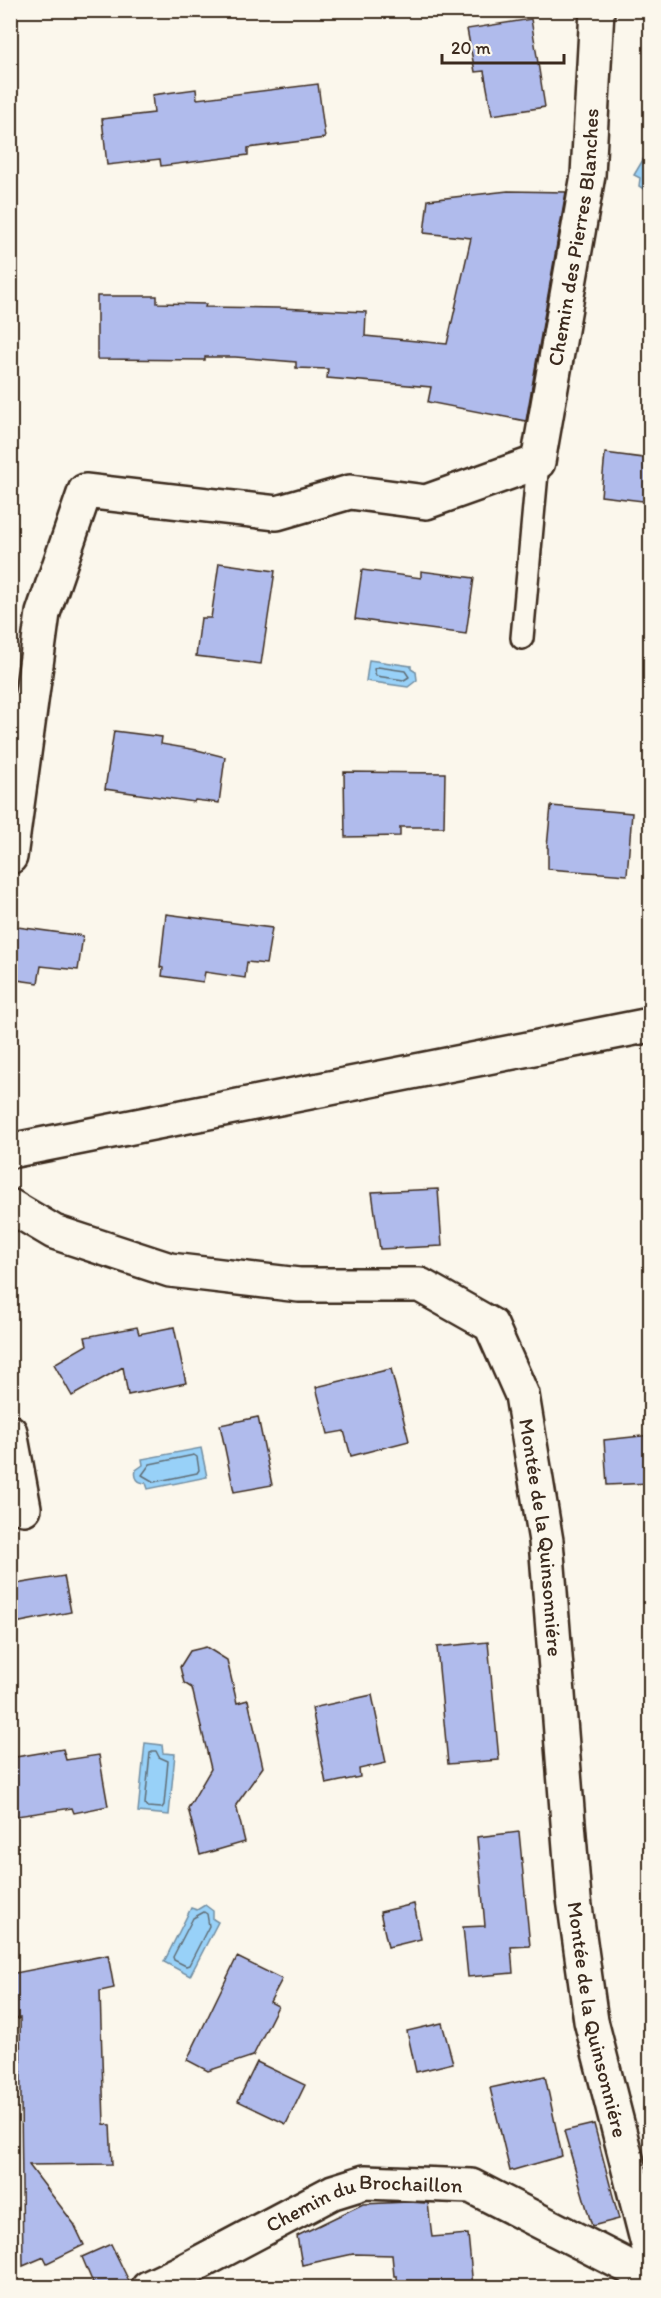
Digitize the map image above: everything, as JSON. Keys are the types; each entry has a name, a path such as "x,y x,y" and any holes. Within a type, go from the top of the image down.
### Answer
{"street":[{"name":"Chemin des Pierres Blanches","path":"538,462 588,175 597,10"},
{"path":"10,857 43,613 85,491 277,513 350,492 426,502 538,462"},
{"path":"10,1151 651,1024"},
{"name":"Montée de la Quinsonniére","path":"10,1206 54,1232 170,1270 299,1285 420,1285 491,1325 522,1395 546,1541 574,1899 591,2021 651,2252"},
{"path":"10,1432 24,1508"},
{"name":"Chemin du Brochaillon","path":"148,2288 333,2192 365,2182 471,2186 634,2270 651,2272"}],"lane":[{"name":"Chemin des Pierres Blanches","path":"522,638 538,462"}],"water":[{"path":"650,148 650,193 639,186 640,178 634,175"},
{"path":"369,660 411,666 411,669 416,672 417,680 408,687 366,681"},
{"path":"201,1448 207,1477 148,1489 146,1483 136,1478 136,1470 143,1465 142,1459"},
{"path":"145,1743 162,1745 163,1753 175,1754 169,1815 138,1812"},
{"path":"205,1905 213,1911 213,1919 218,1922 190,1976 164,1962 191,1908 197,1910"}],"building":[{"path":"531,19 545,107 492,115 484,71 475,72 467,29"},
{"path":"318,84 325,138 248,148 248,155 161,166 160,159 107,165 102,119 154,113 152,95 196,89 197,99"},
{"path":"508,191 566,192 526,421 428,402 431,387 327,378 328,369 296,368 296,362 235,357 205,357 205,360 97,359 97,296 157,296 157,303 206,304 205,307 366,312 365,336 447,344 471,238 424,233 428,200"},
{"path":"605,453 651,459 651,502 601,496"},
{"path":"219,563 275,571 261,664 196,656 201,618 211,618"},
{"path":"362,570 421,578 421,571 474,578 466,634 355,619"},
{"path":"114,731 162,737 161,744 225,757 219,803 195,800 194,802 105,789"},
{"path":"344,772 445,773 444,827 400,827 400,836 345,837"},
{"path":"551,806 632,813 627,875 548,869 547,847"},
{"path":"166,914 272,928 266,964 247,962 245,978 205,972 203,982 162,976 163,968 160,967"},
{"path":"10,926 83,936 78,970 41,966 38,983 10,979"},
{"path":"438,1189 442,1246 380,1249 372,1192"},
{"path":"137,1327 139,1334 174,1327 186,1383 128,1395 123,1367 72,1396 54,1364 87,1345 85,1337"},
{"path":"391,1369 409,1441 351,1456 344,1431 328,1434 316,1387"},
{"path":"258,1417 272,1485 234,1492 220,1425"},
{"path":"651,1435 651,1483 607,1485 604,1440"},
{"path":"64,1576 71,1612 10,1624 10,1585"},
{"path":"488,1642 499,1760 448,1764 437,1647"},
{"path":"206,1647 227,1660 237,1703 248,1700 263,1767 236,1805 245,1842 200,1855 188,1808 211,1769 192,1688 184,1683 180,1667 190,1651"},
{"path":"372,1695 386,1763 359,1769 360,1777 326,1784 312,1708"},
{"path":"63,1749 66,1760 99,1755 108,1806 74,1813 72,1808 10,1817 10,1758"},
{"path":"519,1832 530,1946 511,1947 513,1973 468,1977 463,1927 485,1926 477,1837"},
{"path":"414,1904 421,1939 388,1947 380,1912"},
{"path":"108,1955 114,1988 100,1991 104,2124 110,2125 112,2164 29,2165 74,2224 84,2245 47,2263 44,2257 23,2266 20,2018 10,2020 10,1974"},
{"path":"237,1957 282,1979 270,2002 278,2006 253,2056 208,2071 187,2060"},
{"path":"442,2023 453,2063 416,2072 407,2031"},
{"path":"257,2062 305,2085 286,2124 238,2101"},
{"path":"545,2076 562,2156 510,2171 490,2088"},
{"path":"594,2124 619,2219 592,2226 564,2131"},
{"path":"428,2203 432,2237 468,2234 473,2287 398,2288 392,2255 353,2254 302,2265 297,2236 363,2204"},
{"path":"111,2244 130,2283 129,2288 95,2288 82,2257"}]}
